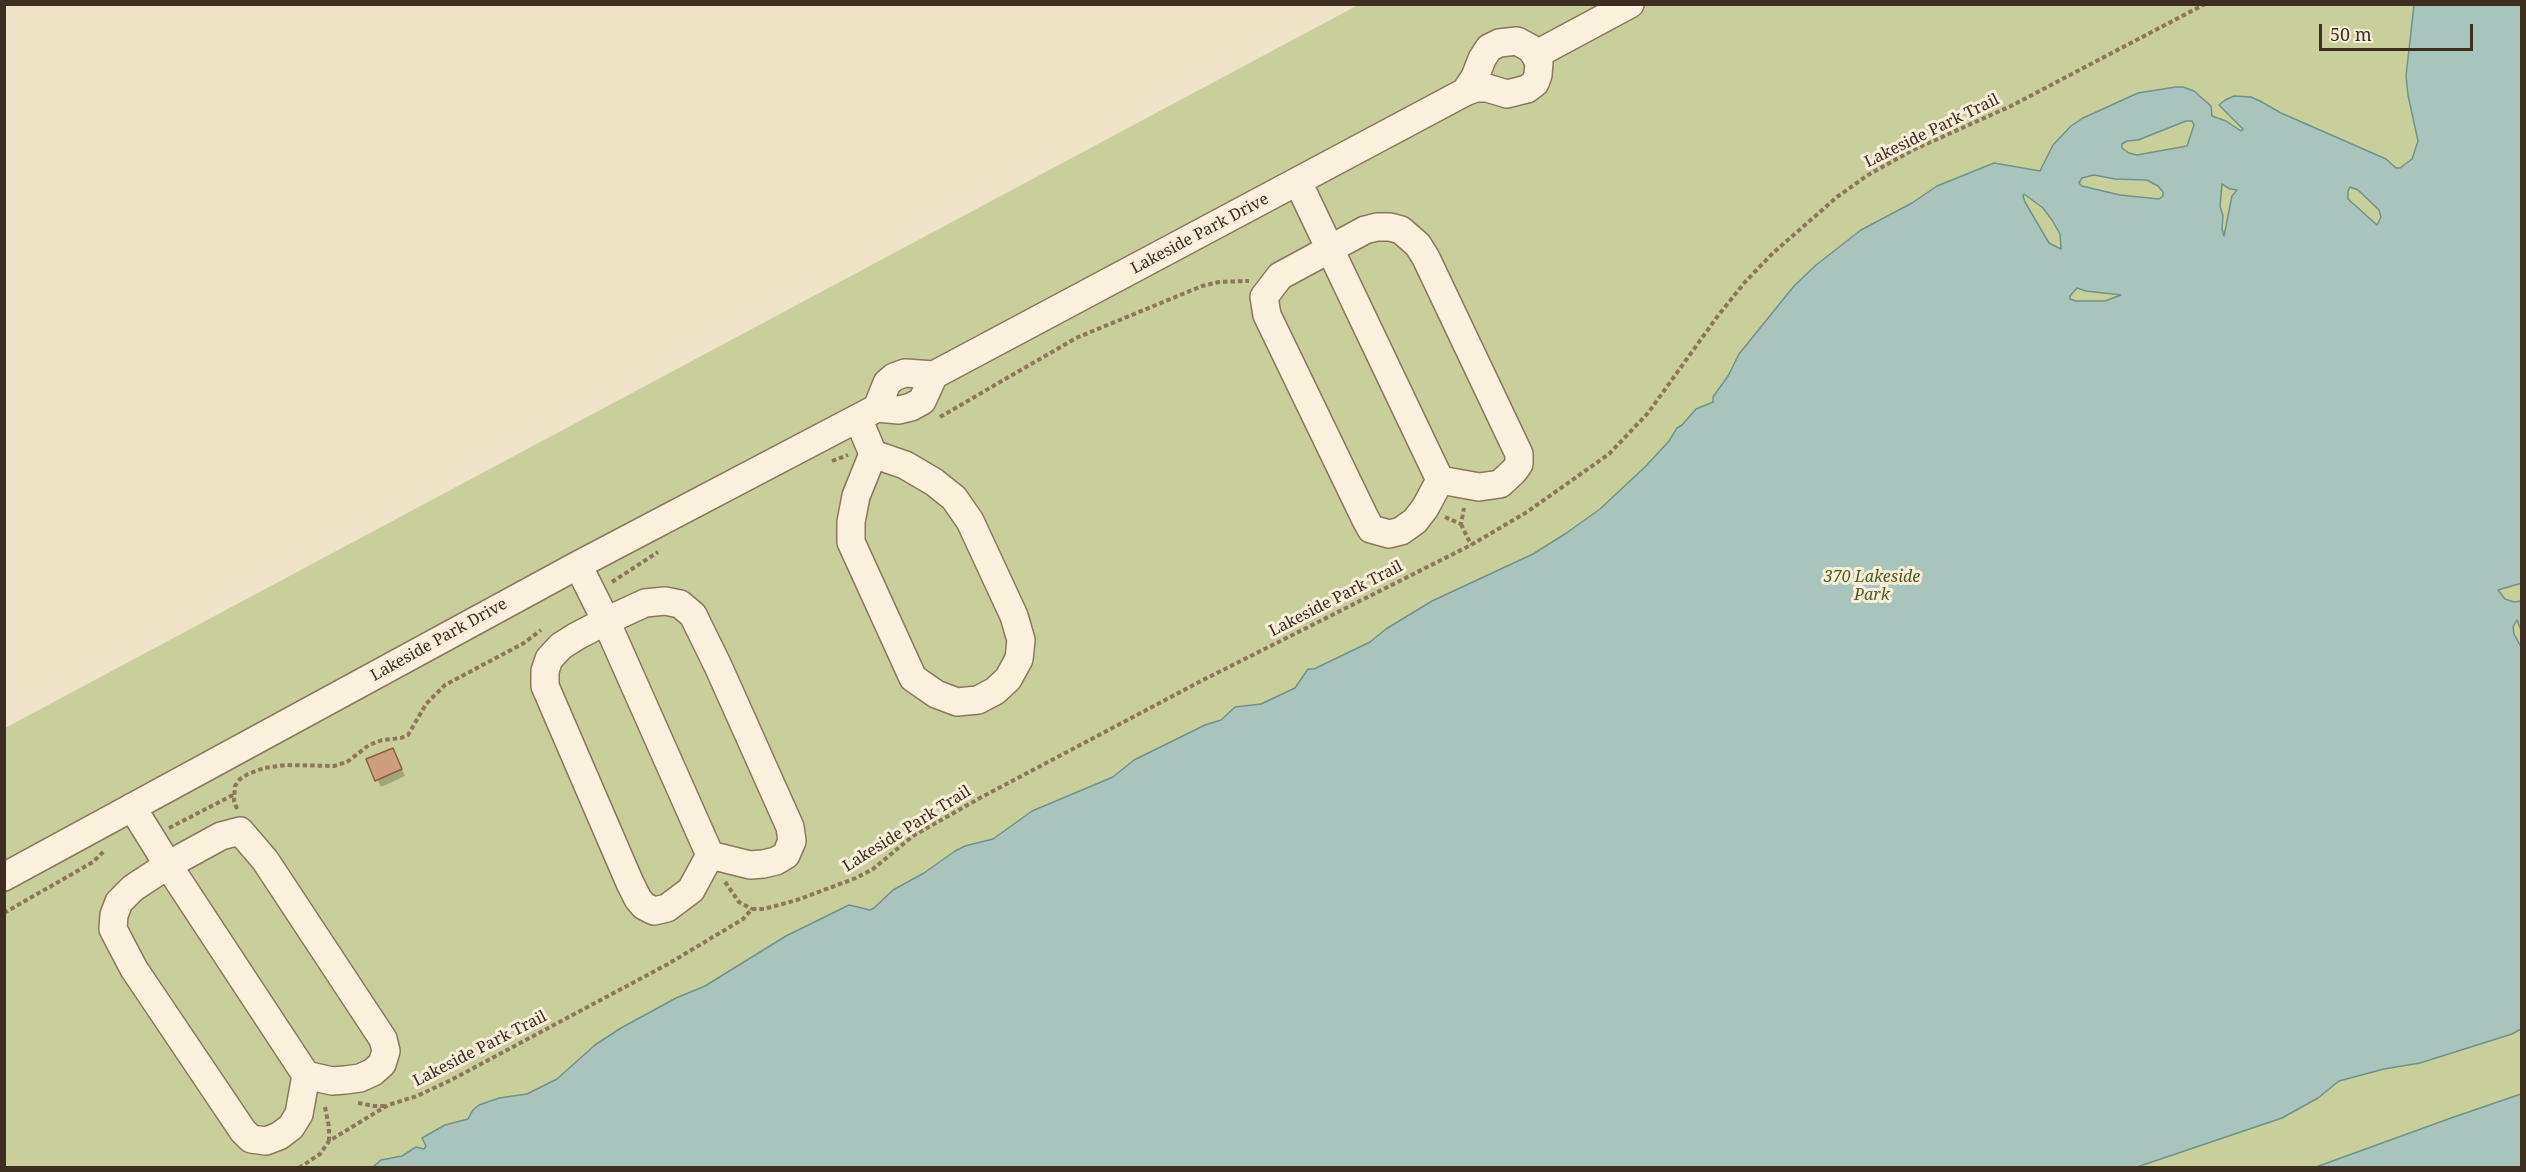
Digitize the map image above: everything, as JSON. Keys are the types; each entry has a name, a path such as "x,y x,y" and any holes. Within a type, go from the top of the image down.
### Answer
{"street":[{"path":"1466,92 1489,48 1499,43 1517,41 1530,48 1535,55 1630,4"},
{"name":"Lakeside Park Drive","path":"4,877 578,565 868,413 911,407 922,401 934,375 1466,92 1476,88 1487,88 1507,94 1527,89 1535,83 1538,75 1539,63 1535,55"},
{"path":"1298,182 1440,480"},
{"path":"1390,227 1409,236 1426,258 1520,454 1519,464 1500,484 1479,487 1440,480 1425,508 1415,521 1401,531 1389,534 1371,529 1267,315 1264,297 1267,290 1280,276 1365,230 1390,227"},
{"path":"868,413 872,450 856,496 851,522 851,543 913,678 936,694 957,702 978,700 995,691 1008,679 1019,659 1020,640 1014,616 970,521 954,498 924,476 872,450"},
{"path":"578,565 606,621 710,855"},
{"path":"665,601 680,604 693,615 790,826 792,841 786,855 776,861 750,865 710,855 691,890 667,908 654,911 644,906 638,899 603,824 545,686 545,671 549,658 561,646 645,603 665,601"},
{"path":"132,807 168,865 306,1075 299,1114 291,1127 279,1136 266,1141 251,1139 234,1119 134,969 113,929 114,915 119,902 133,888 168,865 221,836 240,831 270,868 383,1039 386,1051 382,1064 373,1072 360,1078 332,1081 306,1075"}],"path":[{"name":"Lakeside Park Trail","path":"299,1167 320,1154 329,1141 388,1106 452,1080 668,964 743,919 752,909 764,909 797,900 856,878 873,869 913,836 980,798 1213,675 1471,545 1527,512 1609,454 1648,413 1745,282 1773,253 1837,197 1868,175 1913,150 2030,96 2205,4"},
{"path":"933,421 1057,348 1145,308 1219,282 1246,280 1257,283 1267,290"},
{"path":"830,462 872,450"},
{"path":"1468,486 1461,524 1471,545"},
{"path":"1425,508 1461,524"},
{"path":"592,594 666,547"},
{"path":"240,831 233,795 240,779 264,768 286,765 334,766 347,762 369,745 408,735 426,704 445,685 524,643 551,624"},
{"path":"147,830 168,829 233,795"},
{"path":"4,913 93,862 112,844"}],"green space":[{"name":"370 Lakeside Park","path":"1358,5 2521,5 2521,1167 5,1168 5,728"}],"water":[{"path":"2414,5 2521,5 2522,583 2498,590 2505,599 2514,602 2521,601 2521,630 2517,620 2513,627 2522,649 2521,1029 2512,1034 2420,1063 2384,1069 2339,1081 2318,1098 2282,1118 2137,1167 373,1167 381,1160 402,1156 416,1147 424,1149 426,1146 422,1138 445,1125 468,1119 479,1105 499,1098 527,1094 557,1079 595,1045 621,1028 676,998 705,986 786,936 849,905 870,910 874,908 893,890 924,873 955,851 993,839 1032,811 1113,777 1134,760 1205,725 1221,720 1235,707 1261,704 1295,688 1308,669 1314,669 1370,642 1386,629 1432,601 1533,554 1565,534 1600,509 1646,466 1696,409 1713,402 1713,397 1728,376 1739,354 1794,286 1816,265 1861,230 1912,203 1937,186 1994,163 2040,171 2053,145 2071,126 2083,118 2138,93 2176,87 2194,91 2211,106 2212,116 2226,121 2241,131 2243,129 2219,105 2234,96 2251,97 2281,113 2386,159 2396,168 2400,168 2412,159 2418,141 2406,76","holes":["2186,121 2192,121 2194,125 2187,146 2137,155 2122,148 2122,144 2127,141 2138,140","2094,175 2115,179 2147,180 2158,186 2163,196 2159,199 2120,195 2082,186 2079,183 2082,178","2222,184 2237,190 2232,196 2224,236 2220,206","2350,187 2358,190 2379,210 2381,217 2377,225 2348,199","2024,194 2043,208 2060,234 2061,249 2049,243 2025,202","2077,288 2121,295 2105,301 2070,299"]},
{"path":"2521,1094 2521,1167 2316,1167 2451,1118"}],"building":[{"path":"393,748 402,769 375,781 366,759"}]}
